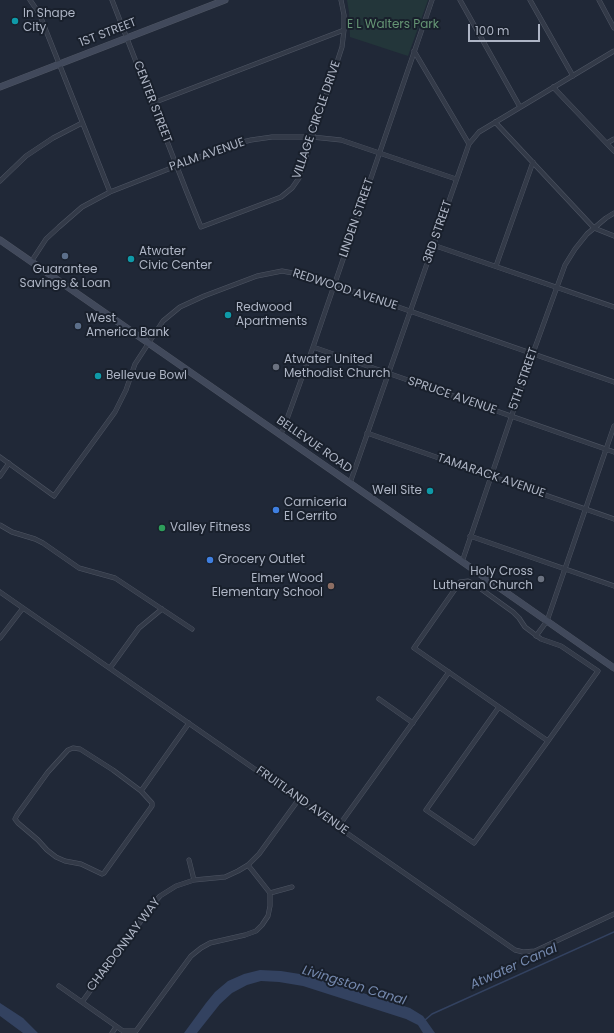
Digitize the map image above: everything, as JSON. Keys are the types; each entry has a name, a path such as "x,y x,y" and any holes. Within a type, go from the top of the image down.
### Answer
{"main road":[{"name":"1ST STREET","path":"0,87 225,0"},
{"name":"BELLEVUE ROAD","path":"0,240 614,668"}],"street":[{"path":"30,0 39,13 110,192"},
{"name":"CENTER STREET","path":"112,0 128,37 152,103 201,226"},
{"name":"VILLAGE CIRCLE DRIVE","path":"201,226 281,197 292,188 299,178 342,47 344,15 341,0"},
{"name":"LINDEN STREET","path":"280,434 283,430 334,285 432,0"},
{"path":"460,0 520,107"},
{"path":"530,0 573,76"},
{"path":"599,0 614,28"},
{"path":"152,103 344,30"},
{"path":"414,51 469,144"},
{"name":"3RD STREET","path":"350,483 469,144 479,132 614,51"},
{"path":"553,87 614,150"},
{"path":"495,122 594,228 614,236"},
{"path":"0,181 26,156 53,138 82,123"},
{"name":"PALM AVENUE","path":"31,262 46,239 59,227 82,208 110,192 230,145 251,140 272,137 312,137 341,140 456,179"},
{"path":"607,143 614,139"},
{"path":"496,266 533,162"},
{"name":"5TH STREET","path":"462,562 511,416 565,265 575,249 594,228 614,214"},
{"path":"433,244 614,307"},
{"name":"REDWOOD AVENUE","path":"9,463 54,496 115,412 126,390 135,364 163,321 180,307 204,296 257,276 282,271 309,276 614,382"},
{"name":"SPRUCE AVENUE","path":"312,347 614,452"},
{"path":"536,636 547,621 614,426"},
{"name":"TAMARACK AVENUE","path":"368,433 614,519"},
{"path":"0,457 9,463 0,476"},
{"path":"0,525 12,532 43,543 79,568 115,578 192,630"},
{"path":"470,536 614,586"},
{"path":"499,707 426,810 474,843 548,741 598,671 561,646 536,636 524,627 520,618 513,612 468,581 460,582 414,648 548,741"},
{"name":"FRUITLAND AVENUE","path":"0,592 515,950 523,952 535,950 614,914"},
{"path":"0,638 23,608"},
{"path":"110,668 139,628 162,609"},
{"path":"338,827 449,672"},
{"path":"379,699 413,723"},
{"path":"141,791 189,723"},
{"path":"73,748 80,749 113,770 141,791 152,803 152,806 134,833 102,874 81,864 65,861 56,857 15,819 48,772 68,750 73,748"},
{"name":"CHARDONNAY WAY","path":"82,1002 160,896 176,886 194,880 225,877 248,865 259,854 299,799"},
{"path":"188,860 194,880"},
{"path":"59,986 116,1027 123,1031 136,1031 191,956 210,943 245,935 256,931 262,925 268,916 270,893 248,865"},
{"path":"270,893 292,887"},
{"path":"112,1033 116,1027"}],"green space":[{"name":"E L Walters Park","path":"347,0 428,0 408,56 350,37"}],"water":[{"path":"260,970 281,971 306,975 410,1008 423,1016 435,1033 423,1033 418,1025 406,1019 303,986 261,981 247,985 232,993 220,1004 197,1033 184,1033 215,992 228,981 244,974"},
{"path":"0,1003 23,1018 38,1033 23,1033 0,1016"}],"waterway":[{"name":"Atwater Canal","path":"425,1020 432,1014 614,932"}],"place":[{"name":"In Shape City","path":"15,21"},
{"name":"Guarantee Savings & Loan","path":"65,256"},
{"name":"Atwater Civic Center","path":"131,259"},
{"name":"Redwood Apartments","path":"228,315"},
{"name":"West America Bank","path":"78,326"},
{"name":"Atwater United Methodist Church","path":"276,367"},
{"name":"Bellevue Bowl","path":"98,376"},
{"name":"Well Site","path":"430,491"},
{"name":"Carniceria El Cerrito","path":"276,510"},
{"name":"Valley Fitness","path":"162,528"},
{"name":"Grocery Outlet","path":"210,560"},
{"name":"Holy Cross Lutheran Church","path":"541,579"},
{"name":"Elmer Wood Elementary School","path":"331,586"}],"water label":[{"name":"Livingston Canal","path":"354,986"}]}
